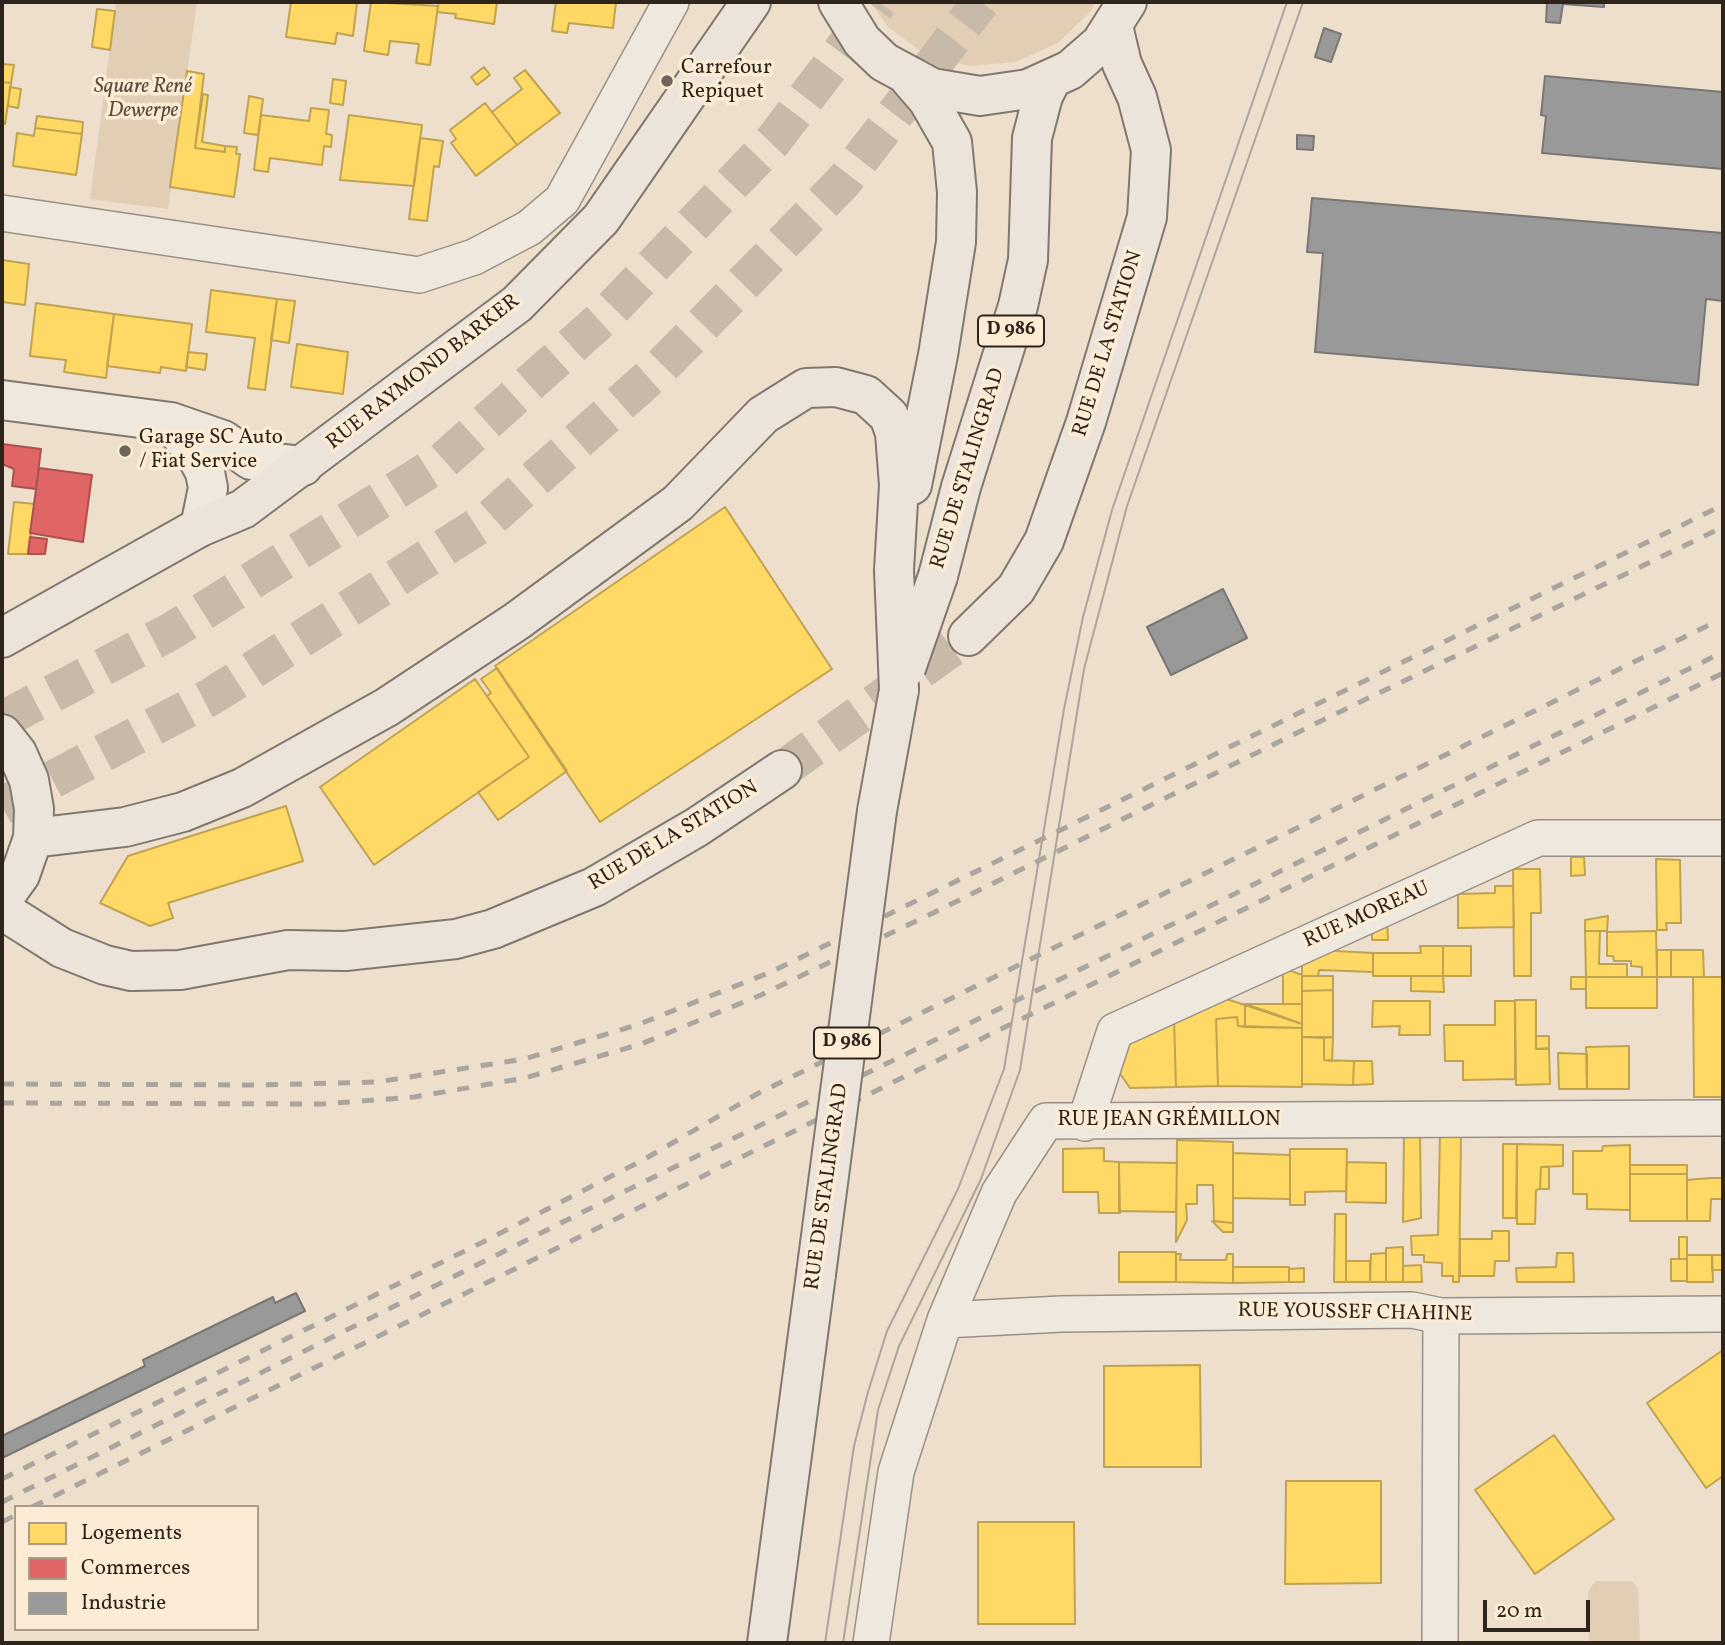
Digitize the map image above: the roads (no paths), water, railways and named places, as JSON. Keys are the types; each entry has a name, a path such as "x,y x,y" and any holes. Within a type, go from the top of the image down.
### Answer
{"main road":[{"name":"RUE RAYMOND BARKER","path":"2,638 200,527 243,509 517,304 601,219 751,2"},
{"path":"838,2 862,41 884,62 909,78 932,88 980,96 1005,95 1051,80 1086,57 1120,14"},
{"name":"RUE DE LA STATION","path":"968,636 1016,589 1044,541 1091,409 1147,217 1151,149 1137,97 1115,43 1120,14"},
{"name":"RUE DE STALINGRAD","path":"899,690 894,570 938,355 956,242 957,192 953,142 928,100 909,78"},
{"name":"RUE DE STALINGRAD","path":"766,1643 875,824 899,690 937,576 961,488 1018,306 1028,260 1032,138 1043,96 1051,80"},
{"path":"33,838 125,827 183,812 242,788 387,707 517,621 678,503 763,415 806,388 836,387 866,394 889,416 895,433 899,485 894,570"},
{"path":"2,734 17,753 29,780 34,809 33,838 20,875 2,900"},
{"name":"RUE DE LA STATION","path":"2,910 62,948 105,965 131,971 180,970 288,950 345,951 456,939 493,929 594,887 698,827 782,770"}],"street":[{"path":"2,213 419,275 474,257 529,228 562,200 671,2"},
{"path":"2,400 171,422 223,440 251,460 303,466"},
{"path":"171,422 205,472 208,488 200,527"},
{"name":"RUE MOREAU","path":"1085,1123 1115,1031 1538,838 1723,838"},
{"name":"RUE JEAN GRÉMILLON","path":"871,1643 896,1472 945,1320 999,1193 1046,1121 1085,1123 1723,1118"},
{"name":"RUE YOUSSEF CHAHINE","path":"945,1320 1061,1314 1412,1310 1441,1316 1723,1314"},
{"path":"1440,1643 1441,1316"}],"tunnel":[{"path":"2,720 170,632 443,461 605,316 773,141 879,2"},
{"path":"2,806 212,696 492,517 659,369 843,182 981,2"},
{"path":"782,770 968,636"}],"tram line":[{"path":"825,1643 854,1446 887,1331 958,1189 1004,1069 1064,709 1083,617 1112,510 1287,2"},
{"path":"843,1643 878,1410 899,1346 981,1179 1020,1070 1084,669 1127,506 1303,2"}],"railway":[{"path":"2,1084 259,1085 377,1082 524,1059 637,1025 771,972 1723,505"},
{"path":"2,1103 323,1104 414,1097 525,1078 641,1044 761,995 933,913 1325,719 1723,527"},
{"path":"2,1479 483,1242 643,1160 757,1094 1709,625"},
{"path":"2,1502 617,1195 1723,652"},
{"path":"36,1505 1723,673"},
{"path":"2,1522 14,1516"}],"place":[{"name":"Carrefour Repiquet","path":"667,81"},
{"name":"Garage SC Auto / Fiat Service","path":"125,451"}],"park label":[{"name":"Square René Dewerpe","path":"143,100"}]}
